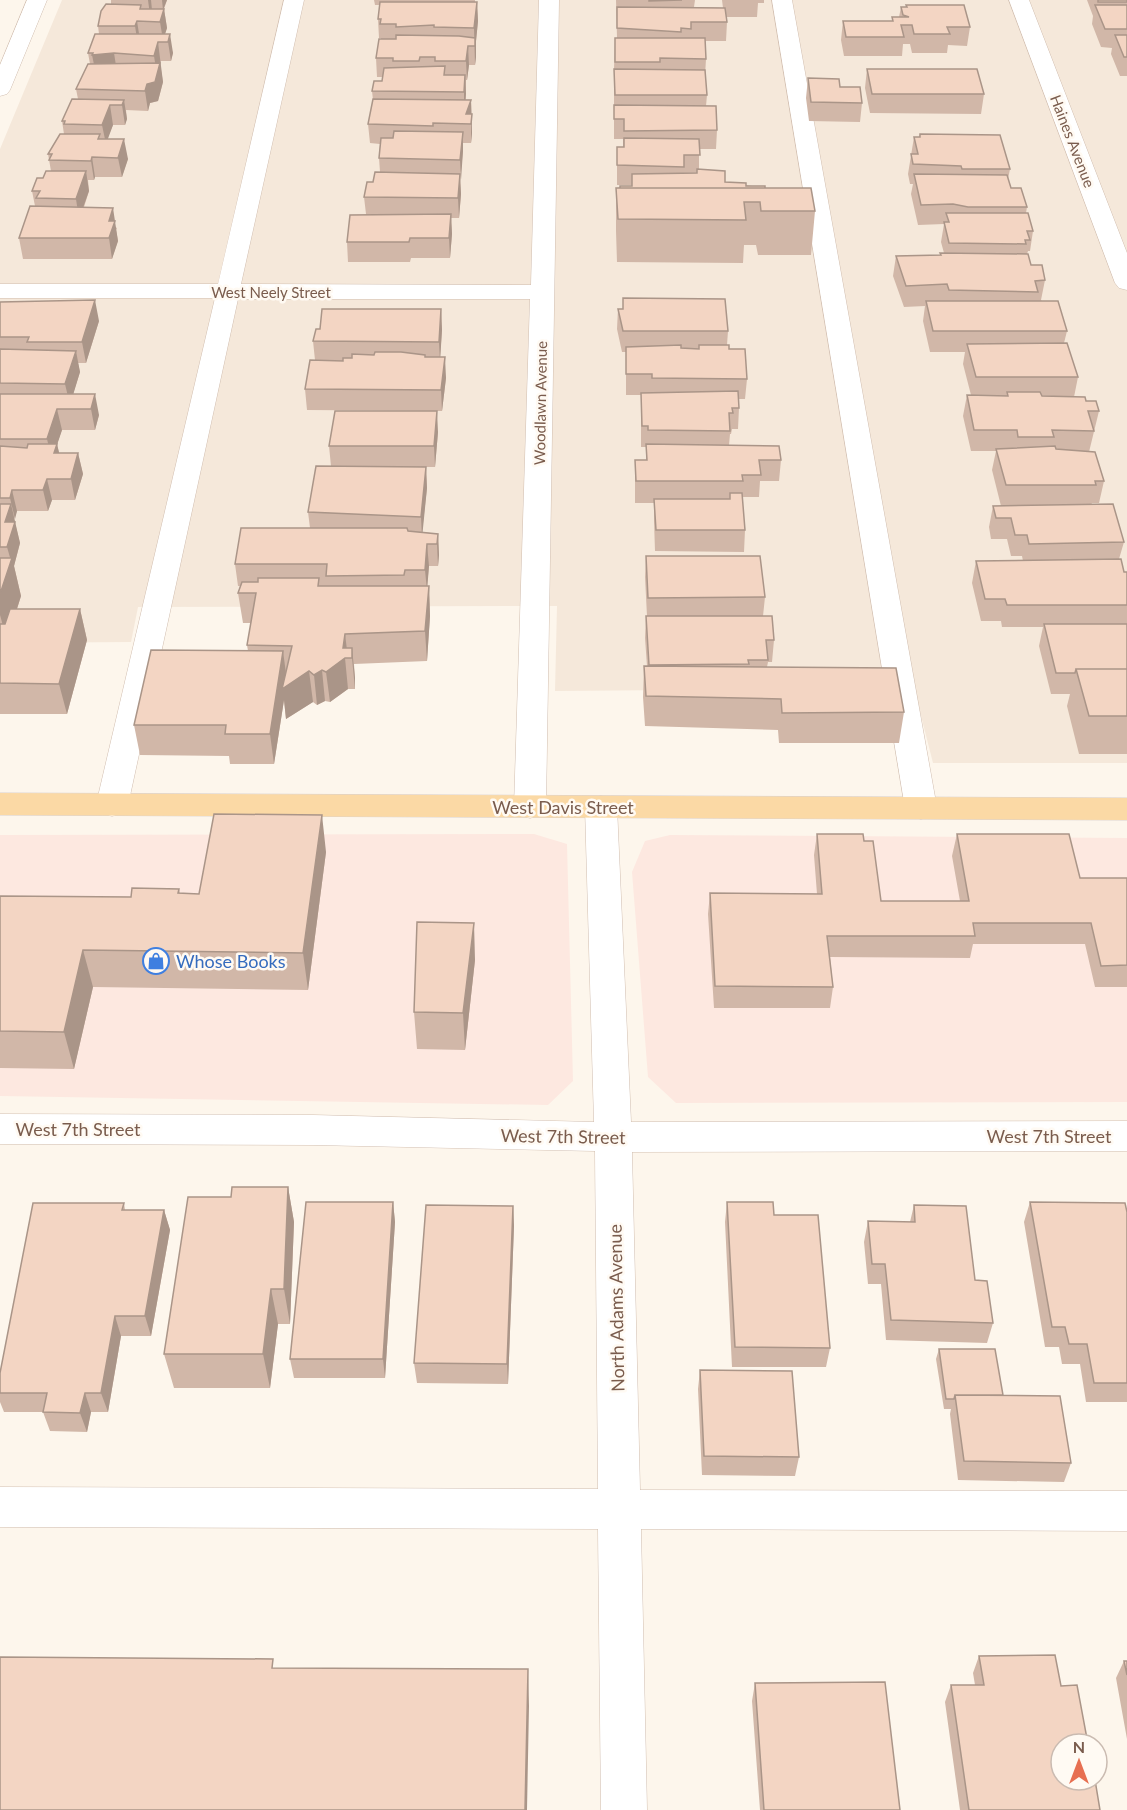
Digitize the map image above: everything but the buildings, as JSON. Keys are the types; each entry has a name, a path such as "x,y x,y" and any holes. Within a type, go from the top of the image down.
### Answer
{"main road":[{"name":"West Davis Street","path":"0,804 1127,809"}],"street":[{"path":"112,805 226,291 294,0"},
{"name":"Woodlawn Avenue","path":"530,807 549,0"},
{"path":"782,0 921,808"},
{"name":"Haines Avenue","path":"1019,0 1127,283"},
{"path":"0,90 26,10"},
{"name":"West Neely Street","path":"0,291 542,292"},
{"name":"North Adams Avenue","path":"601,807 613,1137 624,1810"},
{"name":"West 7th Street","path":"0,1129 313,1130 613,1137 1127,1136"},
{"path":"0,1507 1127,1510"}],"shaded area":[{"path":"62,0 1127,0 1127,763 933,763 914,688 555,691 557,606 138,607 131,642 0,643 0,149"},
{"path":"534,834 567,844 573,1081 548,1105 0,1096 0,835"},
{"path":"670,835 1127,838 1127,1102 676,1103 648,1077 632,872 645,841"}],"place":[{"name":"Whose Books","path":"156,961"}]}
